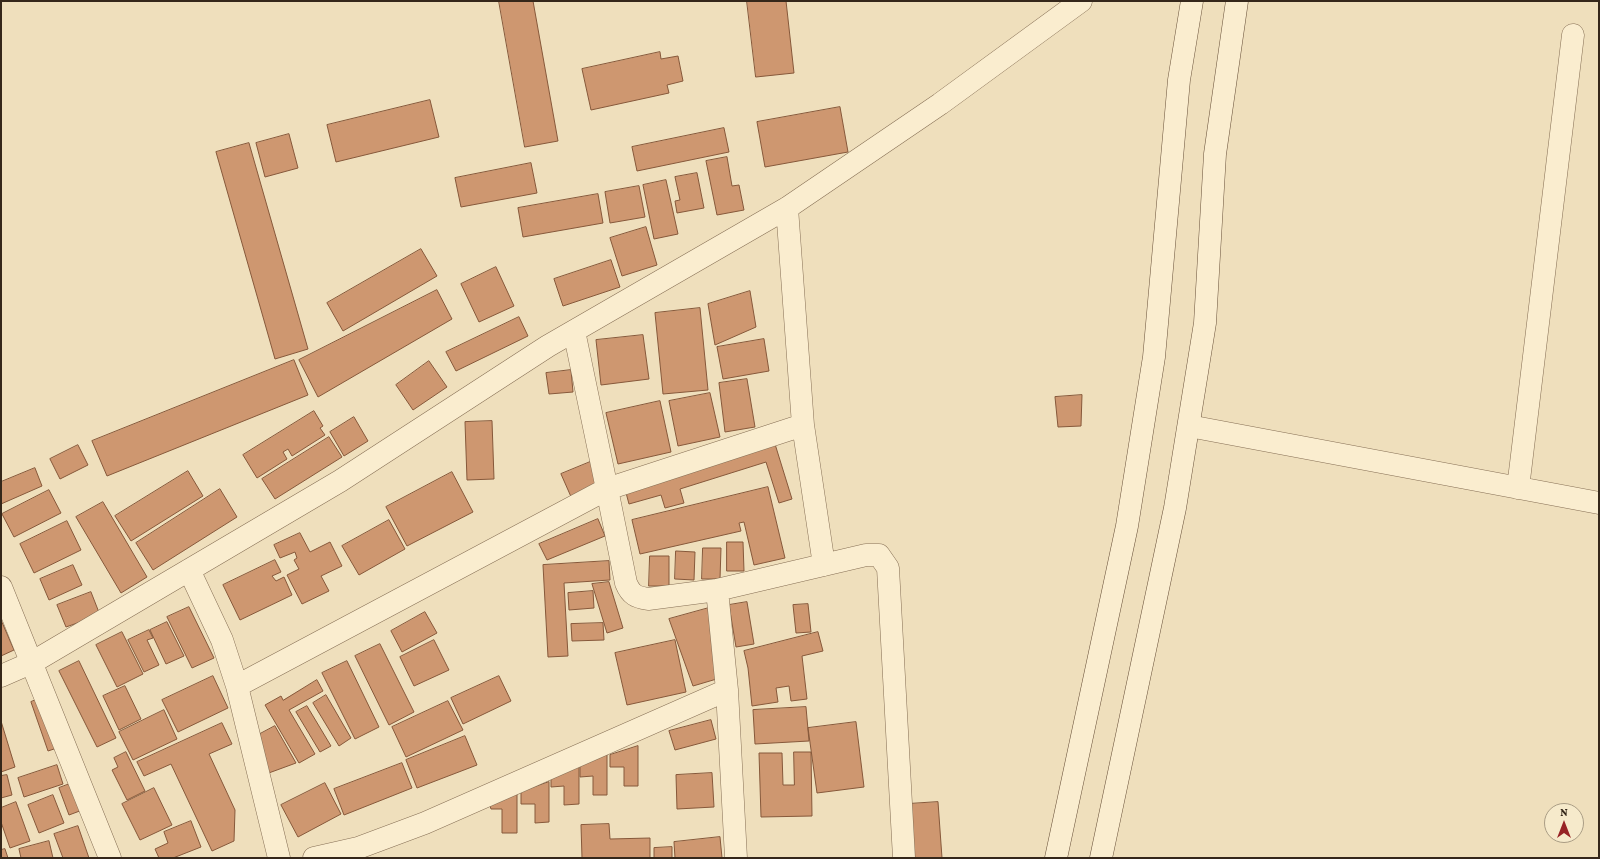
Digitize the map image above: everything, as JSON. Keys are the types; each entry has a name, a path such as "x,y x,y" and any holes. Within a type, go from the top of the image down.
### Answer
{"street":[{"path":"1,676 33,662 189,570 340,480 534,355 788,208 940,104 1081,1"},
{"path":"1056,858 1127,526 1154,357 1179,80 1192,1"},
{"path":"1101,858 1152,623 1175,508 1189,426 1205,323 1215,154 1236,1"},
{"path":"1518,488 1573,35"},
{"path":"788,208 803,425 824,565"},
{"path":"574,331 608,488 626,584 630,592 638,597 648,599 717,590 866,555 879,555 888,568 904,858"},
{"path":"237,686 608,488 803,425"},
{"path":"1189,426 1599,503"},
{"path":"189,570 222,640 237,686 279,858"},
{"path":"1,587 33,662 110,858"},
{"path":"717,590 727,690 736,858"},
{"path":"314,858 364,853 425,823 727,690"}],"building":[{"path":"499,1 533,1 558,141 525,147"},
{"path":"747,1 786,1 794,73 756,77"},
{"path":"660,52 661,59 678,56 683,81 667,85 669,93 591,110 582,69"},
{"path":"430,100 439,137 336,162 327,125"},
{"path":"840,107 848,152 765,167 757,122"},
{"path":"724,128 729,152 637,171 632,147"},
{"path":"289,134 298,168 265,177 256,143"},
{"path":"249,143 308,349 275,359 216,152"},
{"path":"727,157 732,186 739,185 744,210 717,215 706,161"},
{"path":"531,163 537,193 461,207 455,178"},
{"path":"697,173 704,208 677,213 675,201 680,200 675,177"},
{"path":"666,180 678,234 654,239 643,185"},
{"path":"639,186 645,217 610,223 605,192"},
{"path":"598,194 603,223 523,237 518,208"},
{"path":"646,227 657,265 622,276 610,238"},
{"path":"421,249 437,276 343,331 327,303"},
{"path":"611,260 620,287 563,306 554,279"},
{"path":"496,267 514,306 479,322 461,284"},
{"path":"437,290 452,319 318,397 299,360"},
{"path":"750,291 756,327 715,345 708,304"},
{"path":"700,308 708,390 663,394 655,313"},
{"path":"519,317 528,336 456,371 446,352"},
{"path":"643,335 649,379 601,385 596,340"},
{"path":"764,339 769,371 723,379 717,347"},
{"path":"294,360 308,395 107,476 92,441"},
{"path":"429,361 447,387 413,410 396,385"},
{"path":"571,370 573,392 549,394 546,373"},
{"path":"747,379 755,427 725,432 719,383"},
{"path":"710,393 720,437 678,446 669,401"},
{"path":"1082,395 1081,426 1058,427 1055,397"},
{"path":"660,401 671,452 618,464 606,413"},
{"path":"314,411 323,426 320,428 325,435 292,456 288,449 283,452 287,459 257,478 243,455"},
{"path":"354,417 368,441 344,456 330,432"},
{"path":"492,421 494,479 467,480 465,422"},
{"path":"329,437 342,457 275,499 262,479"},
{"path":"775,444 792,499 779,503 766,462 680,489 684,503 665,508 661,495 629,504 625,489"},
{"path":"78,445 88,465 60,479 50,459"},
{"path":"595,460 605,485 572,499 561,474"},
{"path":"35,468 42,486 1,504 1,482"},
{"path":"188,471 203,496 131,541 115,516"},
{"path":"452,472 473,512 407,546 386,507"},
{"path":"768,487 785,558 754,565 744,522 739,523 741,531 640,554 632,520"},
{"path":"220,489 237,517 153,570 136,543"},
{"path":"49,490 61,513 14,537 2,514"},
{"path":"103,502 147,577 121,593 76,517"},
{"path":"598,519 605,536 547,560 539,544"},
{"path":"389,520 405,549 359,575 342,546"},
{"path":"67,521 81,550 34,573 20,544"},
{"path":"300,533 310,552 330,542 342,566 321,576 329,591 302,604 287,575 299,569 294,560 297,558 295,552 280,558 274,545"},
{"path":"727,542 743,542 744,571 727,571"},
{"path":"703,548 721,548 720,579 702,579"},
{"path":"676,551 695,552 694,580 675,579"},
{"path":"650,556 669,556 669,586 649,586"},
{"path":"275,560 281,572 272,576 276,581 284,577 292,595 240,620 223,585"},
{"path":"609,561 610,580 564,583 568,656 548,657 543,565"},
{"path":"73,565 82,585 49,600 40,579"},
{"path":"609,582 623,628 607,633 592,584"},
{"path":"593,591 594,608 569,610 568,593"},
{"path":"91,592 100,615 66,627 57,605"},
{"path":"747,602 754,644 736,647 729,605"},
{"path":"808,604 811,632 796,633 793,605"},
{"path":"716,606 720,678 693,686 669,619"},
{"path":"189,607 214,658 192,668 167,617"},
{"path":"425,612 437,633 402,652 391,631"},
{"path":"1,620 14,650 1,656"},
{"path":"167,622 184,656 166,664 150,630"},
{"path":"603,623 604,640 572,641 571,624"},
{"path":"149,630 153,638 147,640 159,665 144,672 128,640"},
{"path":"122,632 143,674 117,687 96,645"},
{"path":"818,632 823,651 802,656 807,699 791,701 789,686 776,688 778,702 752,706 748,668 744,651"},
{"path":"434,640 449,670 414,686 400,657"},
{"path":"675,640 686,692 627,705 615,653"},
{"path":"380,644 414,712 389,725 355,656"},
{"path":"79,661 116,738 97,747 59,671"},
{"path":"347,661 379,727 355,739 322,673"},
{"path":"213,676 228,708 178,732 162,700"},
{"path":"499,676 511,701 463,724 451,698"},
{"path":"317,680 323,691 289,710 315,754 299,763 265,705 281,696 283,700"},
{"path":"125,686 141,719 119,730 103,696"},
{"path":"326,695 351,738 339,746 313,703"},
{"path":"43,697 60,747 48,751 31,702"},
{"path":"448,701 463,730 406,757 392,727"},
{"path":"307,706 331,746 320,752 296,712"},
{"path":"806,707 809,741 755,744 753,710"},
{"path":"164,710 177,739 133,760 119,732"},
{"path":"711,720 716,739 675,750 669,731"},
{"path":"1,721 15,767 1,772"},
{"path":"856,722 864,787 817,793 808,728"},
{"path":"222,723 232,744 209,754 235,810 234,841 212,851 171,764 144,776 137,762"},
{"path":"275,726 296,763 266,774 260,734"},
{"path":"465,736 477,765 417,788 406,760"},
{"path":"638,746 638,786 624,786 624,767 610,767 610,755"},
{"path":"126,752 145,791 127,800 112,770 118,767 114,758"},
{"path":"794,752 811,752 812,816 761,817 759,753 782,753 783,785 794,785"},
{"path":"607,755 607,795 593,795 593,776 580,777 580,765"},
{"path":"402,763 412,788 344,815 334,789"},
{"path":"57,765 63,784 24,797 18,778"},
{"path":"579,765 579,804 564,805 564,786 551,787 551,774"},
{"path":"712,773 714,807 677,809 676,775"},
{"path":"7,775 12,795 1,798 1,776"},
{"path":"75,782 85,809 69,815 59,788"},
{"path":"549,782 549,822 535,823 535,804 521,804 521,792"},
{"path":"325,783 341,814 298,837 281,805"},
{"path":"154,788 172,825 140,840 122,804"},
{"path":"517,793 517,833 502,833 502,809 491,809 489,803"},
{"path":"53,795 64,823 39,833 28,805"},
{"path":"16,802 30,841 10,848 1,822 1,808"},
{"path":"938,802 942,858 912,858 908,804"},
{"path":"191,821 201,847 173,858 159,858 155,849 168,843 164,832"},
{"path":"609,824 610,839 650,838 650,858 582,858 581,825"},
{"path":"78,826 89,858 63,858 54,834"},
{"path":"720,837 722,858 675,858 674,842"},
{"path":"49,841 53,858 21,858 19,849"},
{"path":"672,847 672,858 654,858 654,848"},
{"path":"5,849 8,858 1,858 1,850"}]}
